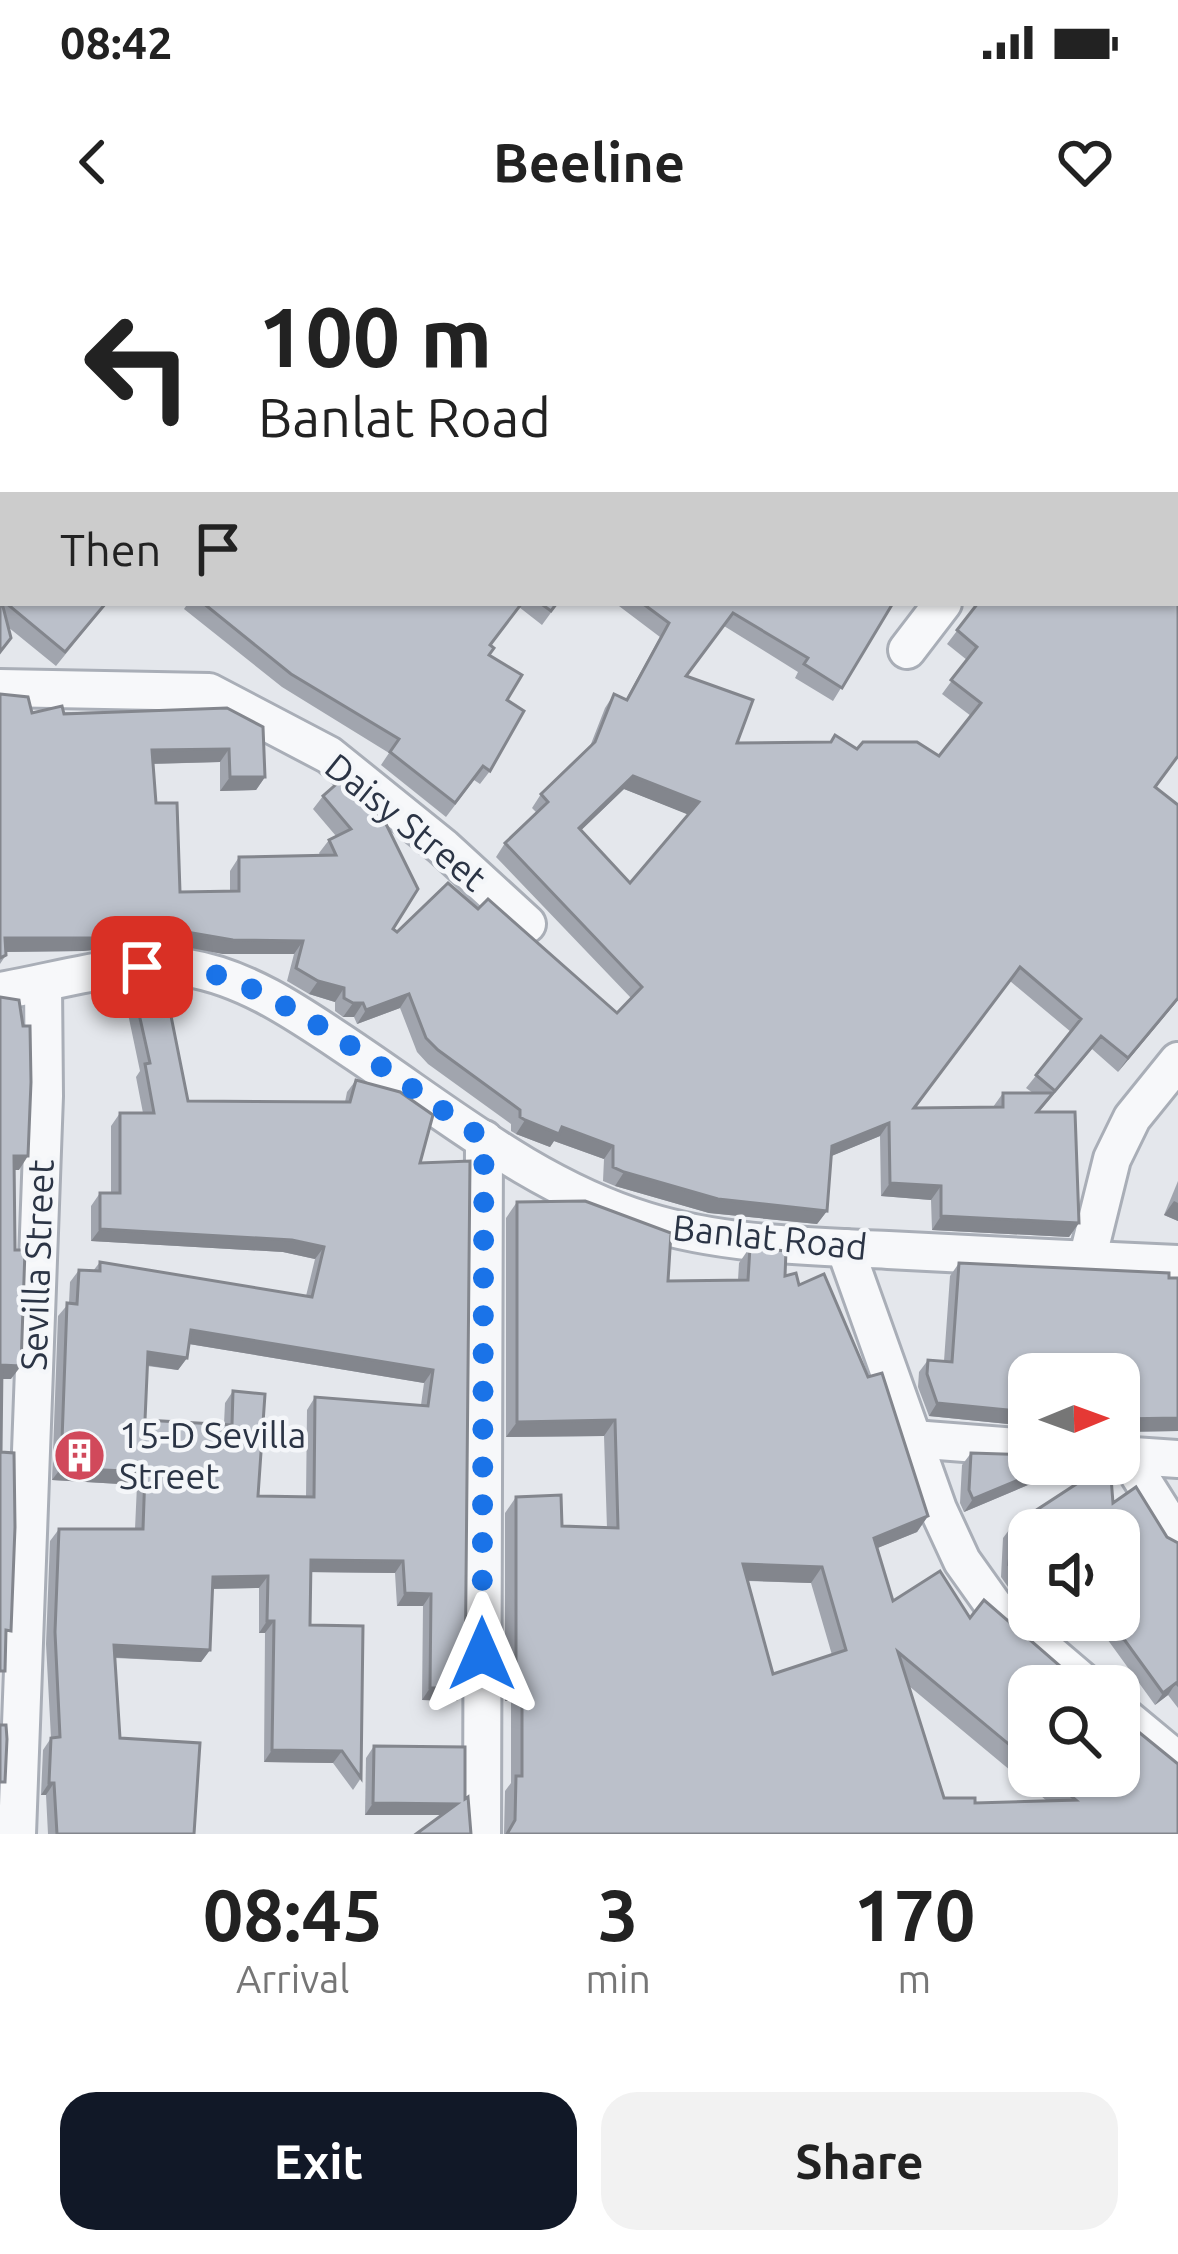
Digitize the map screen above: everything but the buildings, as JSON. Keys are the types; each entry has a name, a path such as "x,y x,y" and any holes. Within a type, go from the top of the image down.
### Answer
{"street":[{"path":"907,650 941,606"},
{"name":"Daisy Street","path":"0,688 209,692 328,755 443,847 527,924"},
{"name":"Banlat Road","path":"0,991 142,967 188,968 232,980 289,1008 530,1170 589,1202 709,1237 1178,1264"},
{"name":"Sevilla Street","path":"17,1834 44,984"},
{"path":"1087,1260 1112,1159 1132,1118 1178,1061"},
{"path":"482,1834 484,1139"},
{"path":"845,1248 962,1561 994,1606 1063,1665"},
{"path":"913,1438 1008,1446"},
{"path":"1140,1457 1178,1460"},
{"path":"1140,1481 1178,1538"},
{"path":"1140,1729 1178,1761"}],"place":[{"name":"15-D Sevilla Street","path":"80,1456"}],"route":[{"path":"142,967 188,968 232,980 289,1008 484,1139 482,1654"}]}
